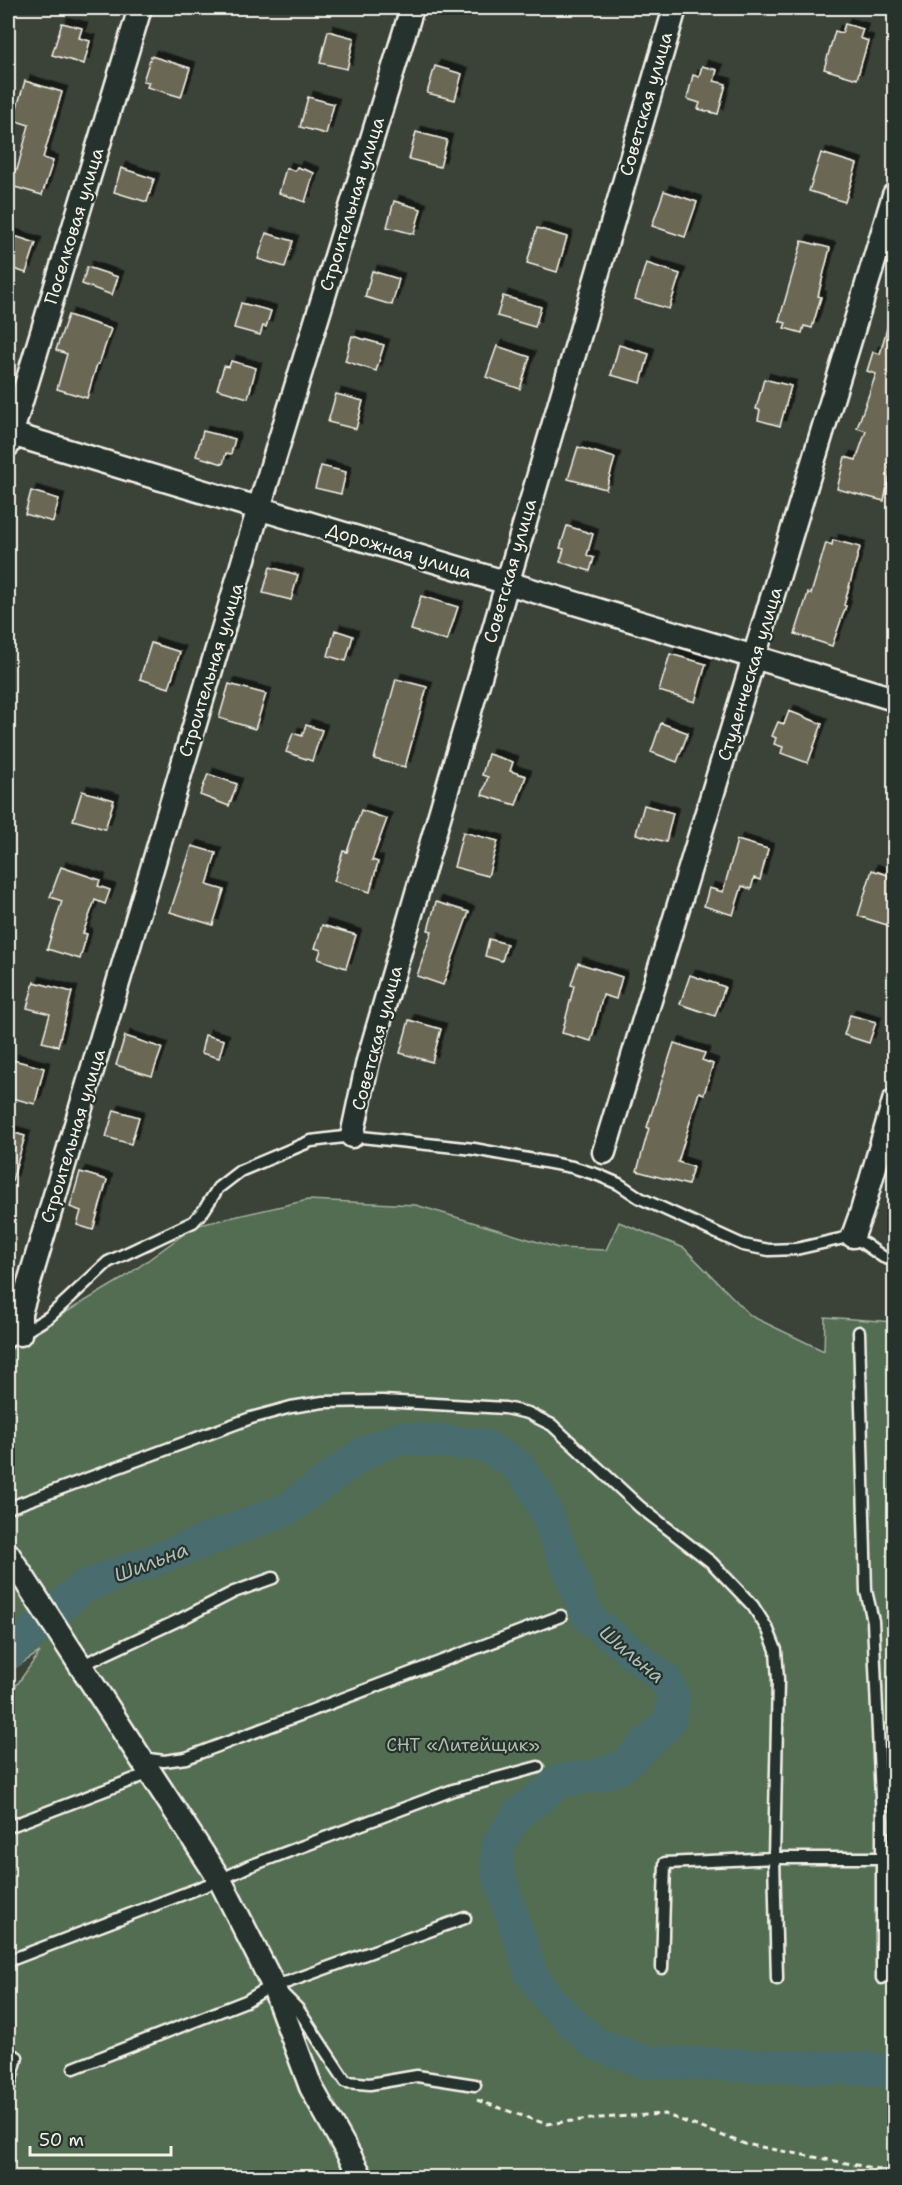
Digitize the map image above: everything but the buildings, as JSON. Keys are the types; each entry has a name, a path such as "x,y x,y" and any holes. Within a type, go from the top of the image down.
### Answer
{"street":[{"name":"Поселковая улица","path":"9,437 140,8"},
{"name":"Строительная улица","path":"14,1338 259,508 412,8"},
{"name":"Советская улица","path":"352,1136 368,1061 675,8"},
{"name":"Студенческая улица","path":"604,1152 894,195"},
{"name":"Дорожная улица","path":"9,437 259,508 894,699"},
{"path":"853,1236 894,1101"},
{"path":"8,1554 220,1880 273,1985 311,2086 362,2178"}],"lane":[{"path":"14,1338 49,1317 108,1262 193,1222 218,1188 240,1171 311,1141 352,1136 474,1149 572,1167 598,1174 640,1198 743,1245 768,1250 796,1249 853,1236 883,1257 894,1261"},
{"path":"860,1332 866,1591 873,1621 882,1820 882,1978"},
{"path":"8,1508 251,1418 291,1407 323,1402 382,1401 506,1407 528,1413 552,1425 640,1507 711,1562 753,1606 768,1630 776,1650 778,1680 774,1858 777,1979"},
{"path":"76,1659 183,1618 234,1592 273,1578"},
{"path":"8,1827 146,1766 186,1758 561,1616"},
{"path":"8,1961 220,1880 247,1867 453,1790 538,1767"},
{"path":"662,1968 665,1863 774,1858 894,1858"},
{"path":"74,2068 246,2001 273,1985 288,1983 465,1918"},
{"path":"273,1985 298,2009 346,2082 370,2084 417,2076 475,2085"},
{"path":"8,2053 17,2057 8,2092"}],"path":[{"path":"475,2085 474,2099 546,2124 664,2114 745,2144 894,2172"}],"green space":[{"name":"СНТ «Литейщик»","path":"308,1200 416,1205 558,1248 606,1250 619,1222 684,1248 751,1316 824,1351 825,1317 894,1322 894,2177 8,2177 8,1697 40,1652 8,1672 8,1352 41,1327 122,1279 195,1226"}],"waterway":[{"name":"Шильна","path":"8,1654 81,1588 287,1509 365,1452 399,1438 483,1445 518,1465 539,1496 588,1617 667,1681 674,1700 668,1723 623,1766 597,1776 561,1780 517,1815 498,1844 497,1870 531,1973 550,2001 594,2043 645,2062 870,2069 894,2072"}]}
